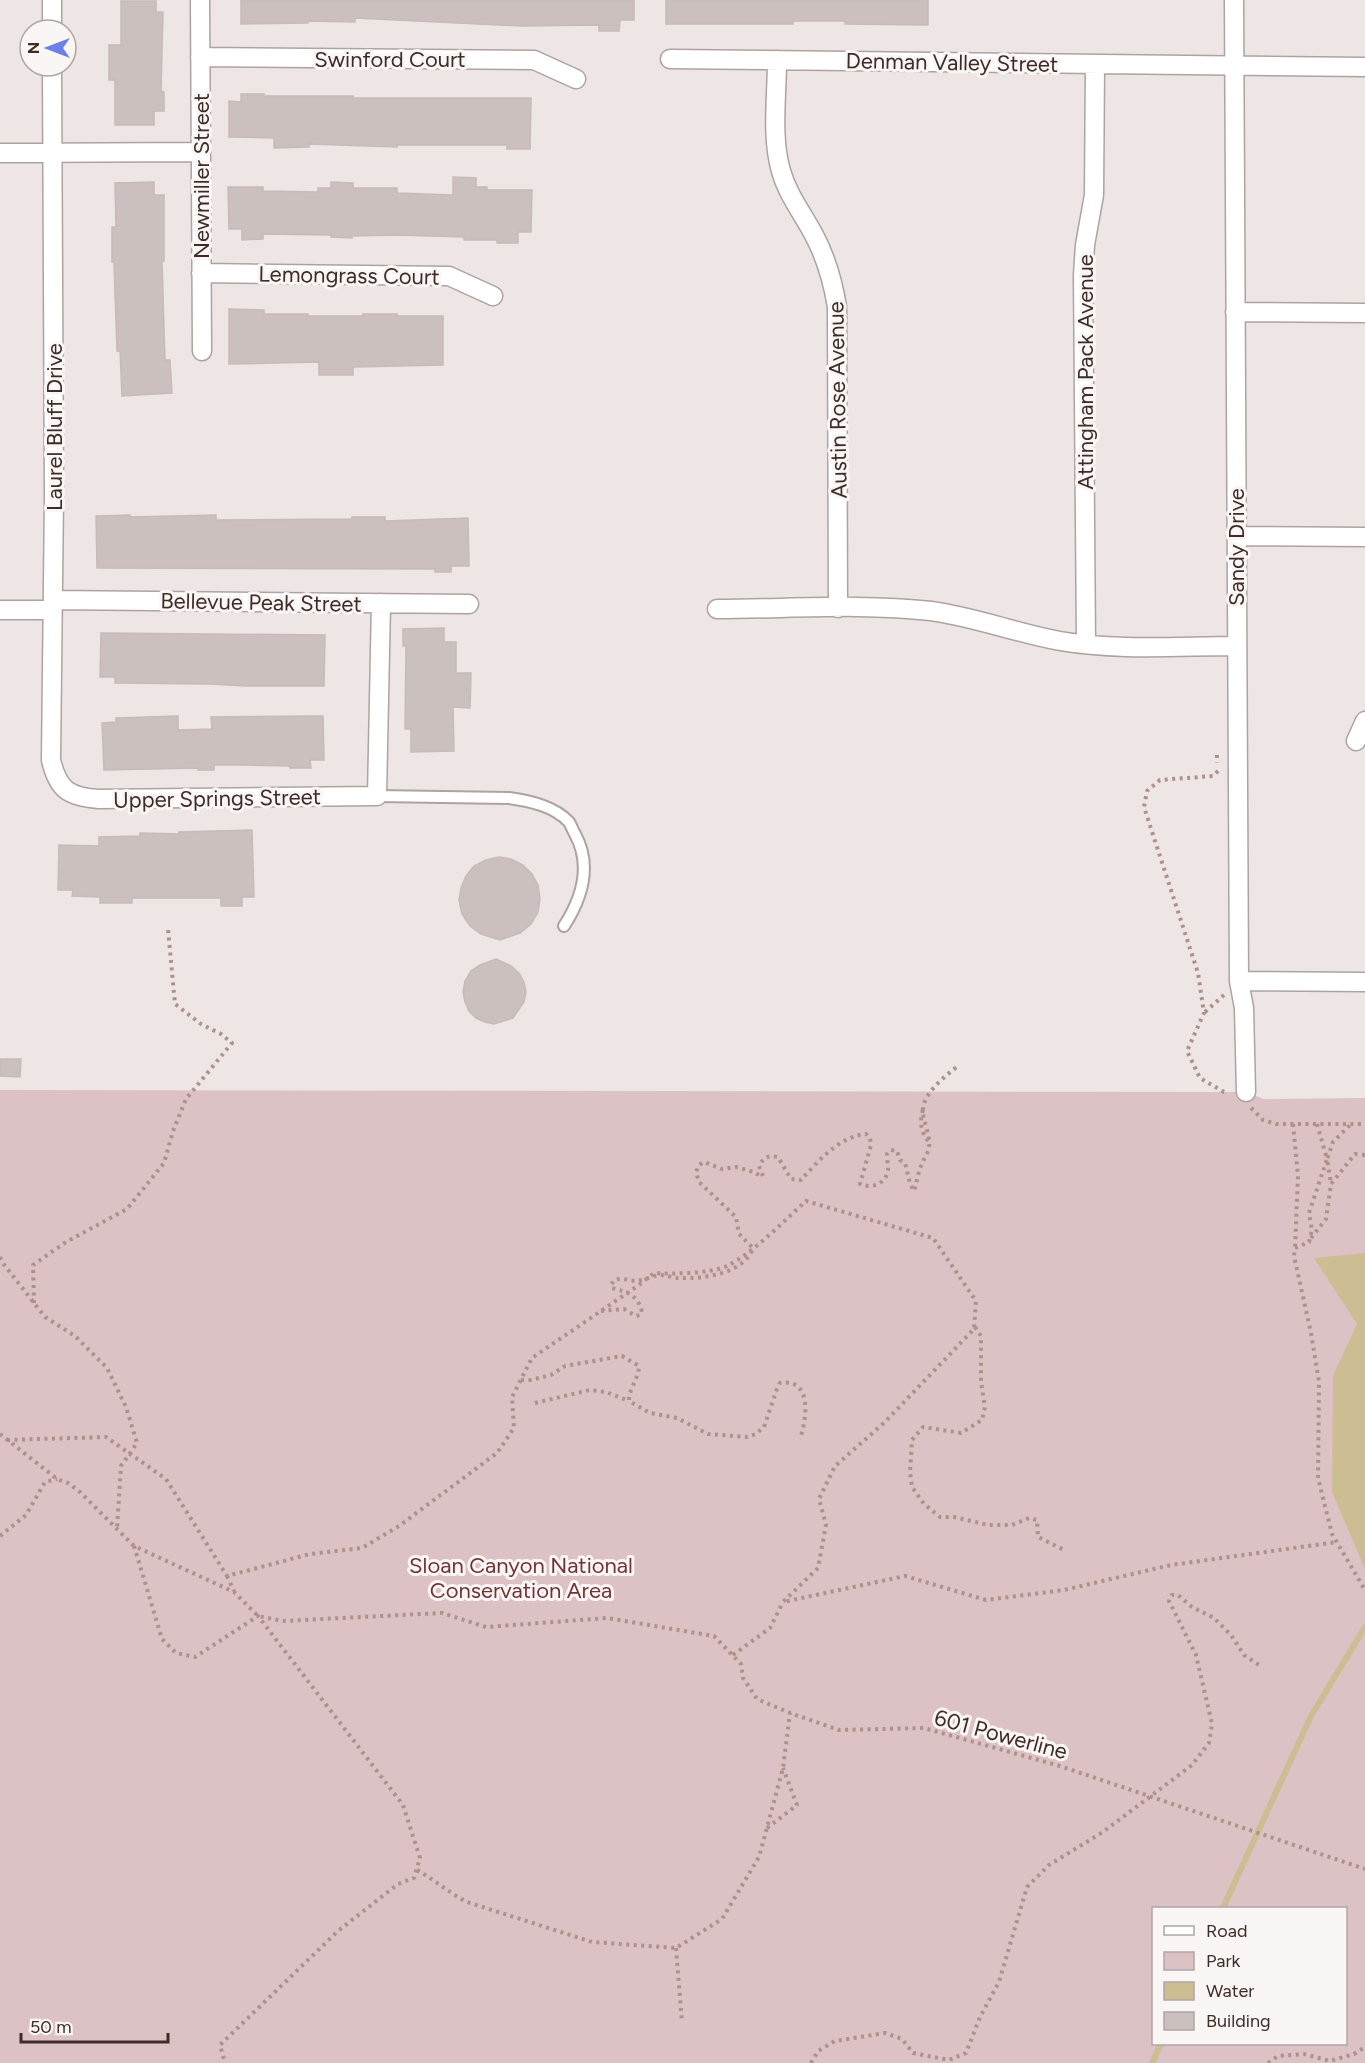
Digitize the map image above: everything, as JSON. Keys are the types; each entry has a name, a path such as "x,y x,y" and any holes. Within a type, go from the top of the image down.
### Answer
{"street":[{"path":"52,0 52,18"},
{"name":"Newmiller Street","path":"200,0 202,351"},
{"name":"Sandy Drive","path":"1234,0 1239,981 1245,1008 1246,1092"},
{"name":"Swinford Court","path":"200,57 534,60 576,79"},
{"name":"Denman Valley Street","path":"670,59 1365,67"},
{"name":"Austin Rose Avenue","path":"777,60 777,131 781,172 827,261 834,284 837,307 838,608"},
{"name":"Attingham Pack Avenue","path":"1086,644 1083,275 1085,245 1094,195 1095,64"},
{"name":"Laurel Bluff Drive","path":"52,78 51,760 60,786"},
{"path":"0,153 201,152"},
{"name":"Lemongrass Court","path":"201,273 449,276 493,296"},
{"path":"1235,312 1365,313"},
{"path":"1236,536 1365,537"},
{"path":"377,796 381,603"},
{"name":"Bellevue Peak Street","path":"0,610 52,605 469,604"},
{"path":"717,609 908,609 970,618 1032,635 1086,644 1117,647 1237,646"},
{"path":"1356,741 1365,721"},
{"name":"Upper Springs Street","path":"60,786 71,794 99,799 377,796"},
{"path":"1239,981 1365,982"}],"lane":[{"path":"377,796 509,798 530,801 550,808 569,822 580,842 585,866 582,888 575,909 564,926"}],"path":[{"path":"1217,755 1218,773 1213,776 1160,780 1147,791 1144,807 1198,974 1204,1013 1187,1051 1200,1078 1224,1092 1246,1092 1252,1110 1263,1120 1276,1124 1365,1124"},
{"path":"34,1303 33,1265 66,1242 127,1209 164,1163 173,1131 186,1099 232,1043 201,1024 175,1004 168,929"},
{"path":"753,1248 739,1234 736,1217 699,1182 696,1172 699,1165 704,1162 722,1169 736,1167 763,1176 759,1166 762,1159 770,1155 778,1157 791,1179 801,1180 830,1151 858,1134 866,1134 870,1138 871,1145 860,1184 869,1188 877,1185 888,1171 887,1154 891,1150 897,1151 900,1160 905,1163 909,1174 908,1181 914,1191 920,1176 920,1167 930,1148 923,1110 942,1077 958,1066"},
{"path":"1293,1124 1298,1176 1294,1256 1319,1382 1318,1478 1332,1534 1365,1590"},
{"path":"1295,1248 1309,1242 1326,1219 1331,1184 1317,1124"},
{"path":"1309,1242 1312,1230 1309,1214 1327,1159 1333,1142 1350,1124"},
{"path":"1331,1184 1355,1154 1365,1155"},
{"path":"227,1576 310,1554 362,1548 399,1527 496,1453 513,1428 512,1397 532,1358 654,1272 682,1274 726,1266 753,1248 806,1201 933,1238 976,1301 974,1329 884,1423 835,1466 819,1499 826,1525 818,1568 783,1602 770,1628 733,1656"},
{"path":"1,1261 45,1317 75,1336 107,1368 126,1407 137,1443 121,1466 117,1529"},
{"path":"600,1311 624,1309 636,1316 640,1315 642,1312 637,1299 612,1288 612,1282 619,1279 635,1281 646,1279"},
{"path":"974,1325 981,1336 981,1382 985,1407 982,1420 961,1433 923,1427 912,1440 910,1472 912,1487 924,1504 940,1517 988,1525 1012,1526 1029,1518 1037,1520 1038,1537 1066,1551"},
{"path":"521,1380 551,1375 565,1366 622,1356 639,1366 639,1371 628,1393 628,1401"},
{"path":"535,1403 590,1390 606,1392 650,1413 677,1418 708,1434 747,1437 756,1434 764,1427 777,1389 780,1383 785,1383 794,1385 803,1394 807,1406 800,1439"},
{"path":"0,1434 57,1479 68,1483 80,1492 134,1546 235,1593"},
{"path":"7,1440 106,1437 166,1479 227,1576 235,1593 258,1616 403,1805 420,1858 414,1878 398,1884 339,1931 220,2044 225,2063"},
{"path":"0,1536 26,1515 45,1482 57,1479"},
{"path":"783,1602 905,1576 986,1600 1064,1590 1172,1565 1337,1542"},
{"path":"134,1546 162,1639 176,1653 195,1657 258,1616"},
{"path":"811,2063 818,2051 835,2041 885,2033 902,2039 913,2053 949,2060 966,2053 980,2017 999,1982 1028,1887 1049,1865 1103,1832 1192,1765 1209,1743 1212,1724 1196,1655 1172,1610 1169,1601 1172,1595 1178,1595 1192,1607 1214,1618 1231,1635 1244,1655 1258,1665"},
{"name":"601 Powerline","path":"258,1616 283,1620 442,1613 486,1627 607,1618 714,1636 741,1665 743,1678 757,1699 790,1713 839,1730 924,1728 1060,1766 1365,1869"},
{"path":"417,1870 429,1876 449,1893 467,1902 592,1942 676,1948 722,1919 759,1857 783,1768 790,1713"},
{"path":"766,1829 797,1805 783,1768"},
{"path":"676,1948 682,2022"},
{"path":"1268,2063 1278,2056 1304,2054 1330,2061 1354,2054 1365,2047"}],"green space":[{"name":"Sloan Canyon National Conservation Area","path":"0,1090 1246,1092 1264,1099 1365,1098 1365,2063 0,2063"}],"water":[{"path":"1365,1253 1365,1569 1332,1492 1333,1376 1357,1324 1314,1258"}],"building":[{"path":"241,0 634,0 634,20 620,20 619,31 599,31 599,25 521,26 355,18 355,22 308,21 308,23 241,24"},
{"path":"666,0 928,0 928,25 845,24 845,21 793,21 793,24 666,24"},
{"path":"121,1 156,1 156,12 163,12 161,91 164,92 164,111 154,111 154,125 115,125 115,80 109,80 109,45 121,45"},
{"path":"241,94 353,96 353,98 531,98 530,149 507,149 507,145 397,145 397,147 309,144 309,147 274,148 274,138 229,137 229,101 241,102"},
{"path":"453,177 476,178 476,187 487,187 487,190 532,190 531,232 518,232 518,243 497,243 497,240 464,240 464,237 397,235 352,236 352,238 331,237 331,235 263,234 263,239 242,240 242,229 229,229 228,187 263,187 263,191 318,192 318,188 331,188 331,182 353,183 353,188 397,188 397,193 453,195"},
{"path":"154,182 154,195 164,195 164,261 162,261 165,360 170,360 172,393 122,396 120,351 117,351 114,262 112,262 112,227 116,227 115,183"},
{"path":"229,309 264,310 264,314 308,314 308,316 397,314 397,316 443,316 443,365 353,367 353,375 319,375 319,362 229,364"},
{"path":"130,515 130,517 216,515 216,520 385,517 385,521 468,518 469,566 451,566 451,572 435,572 435,569 97,568 96,516"},
{"path":"444,628 444,642 456,642 456,673 471,673 470,708 453,707 454,751 411,752 411,729 405,729 406,646 403,646 403,629"},
{"path":"101,633 325,635 324,686 115,683 115,677 100,677"},
{"path":"178,716 178,730 212,729 211,717 323,716 324,760 310,760 311,768 214,765 214,770 198,770 198,768 104,770 102,723 116,722 116,718"},
{"path":"252,830 254,897 242,897 242,906 221,906 221,898 132,898 132,903 100,903 100,897 72,896 73,890 58,890 59,845 99,846 99,837 140,836 140,833 179,834 179,832"},
{"path":"499,857 511,859 523,865 532,874 538,885 540,899 538,912 531,924 520,933 500,940 481,934 470,926 462,914 459,900 466,876 474,866"},
{"path":"496,959 511,966 519,973 526,992 524,1002 513,1018 494,1024 476,1018 469,1011 463,992 465,981 471,971"},
{"path":"0,1059 21,1059 20,1077 0,1076"}],"waterway":[{"path":"1223,1907 1311,1716 1365,1627"},
{"path":"1152,2063 1161,2045"}]}
